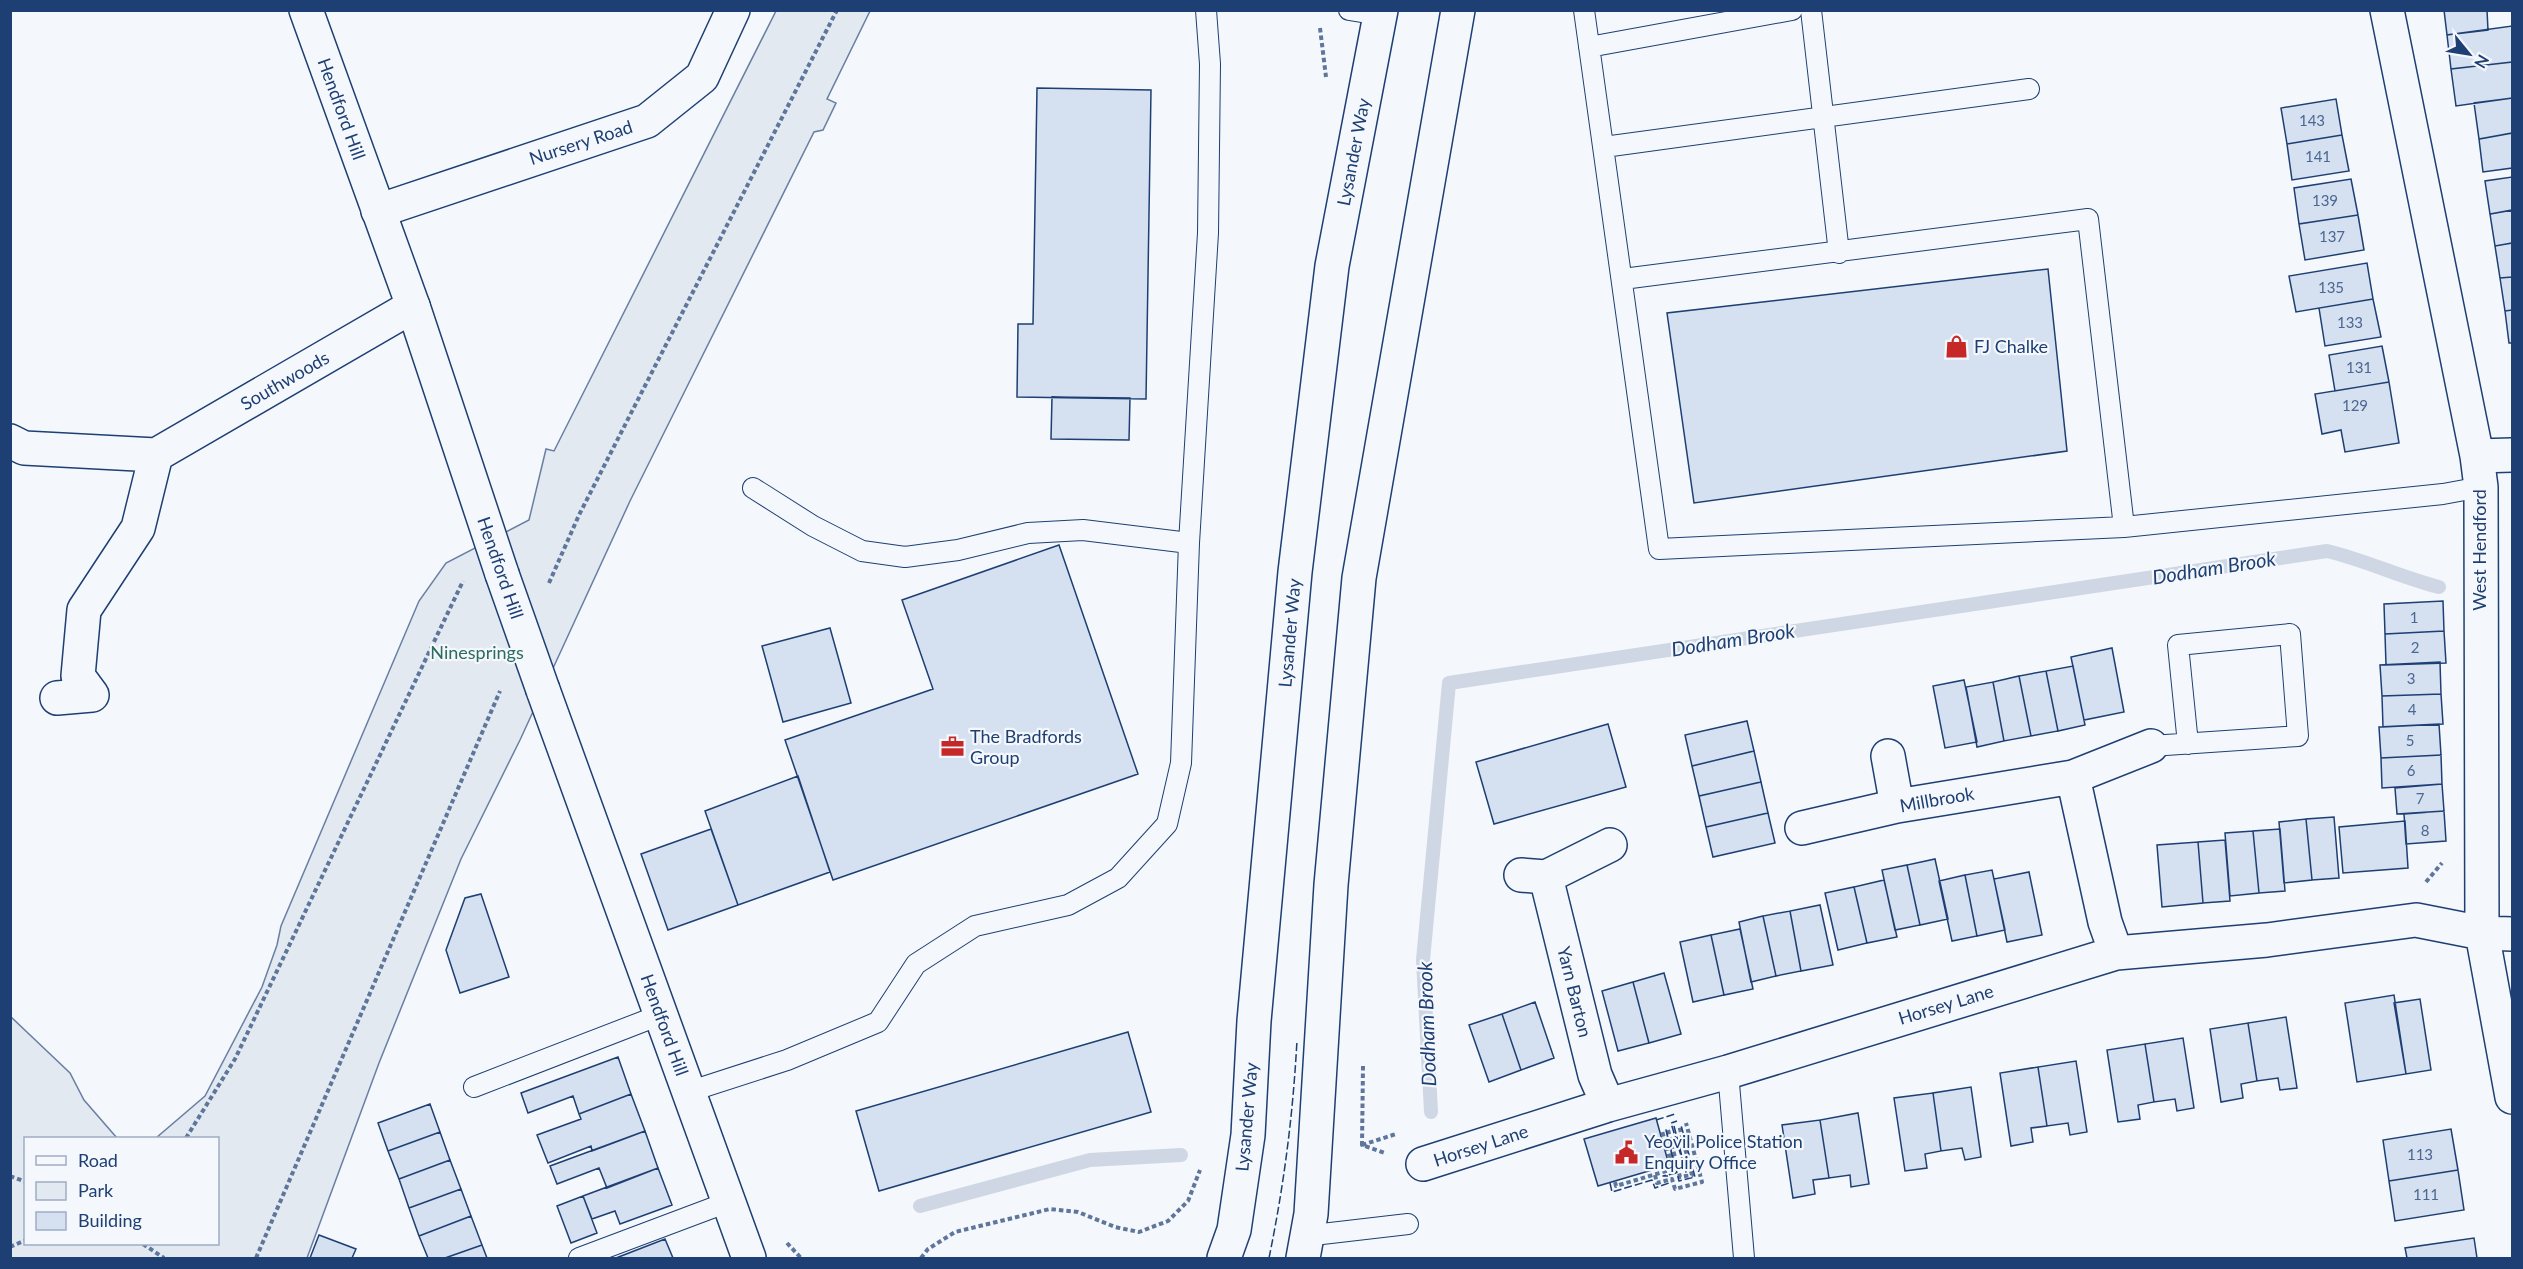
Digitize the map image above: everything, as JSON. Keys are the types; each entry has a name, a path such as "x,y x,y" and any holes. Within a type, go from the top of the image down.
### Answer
{"main road":[{"name":"Hendford Hill","path":"306,10 414,306 502,574 543,690 749,1258"},
{"name":"Nursery Road","path":"378,210 647,121 702,77 733,10"},
{"path":"1316,1241 1330,885 1359,578 1458,10"},
{"name":"West Hendford","path":"2387,10 2479,471 2497,934 2512,1096"},
{"name":"Lysander Way","path":"1224,1258 1233,1230 1248,1135 1254,1021 1295,572 1330,278 1370,12"},
{"name":"Southwoods","path":"156,455 414,306"},
{"path":"10,441 24,448 156,455 138,528 84,610 78,676 92,695 57,698"},
{"path":"2479,471 2512,455"},
{"name":"Millbrook","path":"1802,828 1897,806 2073,777 2151,746"},
{"path":"1888,756 1897,806"},
{"path":"2073,777 2105,922 2116,953"},
{"name":"Yarn Barton","path":"1608,1105 1595,1075 1533,876 1610,845"},
{"name":"Horsey Lane","path":"1423,1164 1608,1105 1728,1072 2116,953 2267,940 2416,920 2497,934"}],"lane":[{"path":"688,1092 787,1060 878,1022 916,964 975,926 1068,905 1118,878 1167,824 1181,763 1190,543 1208,233 1210,64 1206,10"},
{"path":"1584,10 1659,549 2124,527 2443,494 2479,471"},
{"path":"1589,47 1792,10"},
{"path":"1811,10 1839,252"},
{"path":"1604,147 2029,89"},
{"path":"1623,279 2088,219 2124,527"},
{"path":"753,488 813,526 862,551 905,556 958,550 1028,533 1083,530 1190,543"},
{"path":"2151,746 2188,744 2298,736 2290,634 2178,645 2188,744"},
{"path":"474,1087 660,1015"},
{"path":"1728,1072 1744,1258"},
{"path":"579,1258 728,1202"},
{"path":"1316,1241 1408,1224"}],"path":[{"path":"187,1137 234,1059 465,577"},
{"path":"1655,1174 1657,1183 1672,1179 1675,1189 1702,1182 1684,1115"},
{"path":"1666,1121 1680,1178 1692,1175 1677,1117"},
{"path":"1615,1182 1616,1186 1672,1169 1659,1122"},
{"path":"10,1247 24,1241"},
{"path":"144,1245 164,1258"}],"green space":[{"name":"Ninesprings","path":"776,11 870,11 827,99 836,103 823,130 814,132 630,501 520,740 461,859 379,1063 307,1258 11,1258 10,1016 70,1073 84,1100 116,1137 24,1137 24,1245 219,1245 219,1137 157,1137 205,1096 262,987 277,945 281,926 419,601 446,563 529,520 546,449 554,451"}],"building":[{"path":"2444,10 2487,10 2488,30 2447,35"},
{"path":"2512,26 2512,62 2451,69 2447,35"},
{"path":"2512,62 2512,98 2456,106 2451,69"},
{"path":"1037,88 1151,90 1146,399 1017,397 1018,324 1033,324"},
{"path":"2512,98 2512,133 2479,139 2474,103"},
{"path":"2336,99 2342,135 2287,144 2281,108"},
{"path":"2512,133 2512,168 2483,172 2479,139"},
{"path":"2342,135 2349,171 2292,180 2287,144"},
{"path":"2512,177 2512,210 2490,214 2485,181"},
{"path":"2351,179 2358,215 2299,224 2294,188"},
{"path":"2512,210 2512,243 2495,246 2490,214"},
{"path":"2358,215 2364,250 2305,260 2299,224"},
{"path":"2512,243 2512,277 2500,278 2495,246"},
{"path":"2367,263 2373,299 2296,312 2289,276"},
{"path":"2048,269 2067,451 1694,503 1667,313"},
{"path":"2512,277 2512,310 2505,311 2500,278"},
{"path":"2373,299 2381,337 2325,346 2319,308"},
{"path":"2512,310 2512,343 2509,343 2505,311"},
{"path":"2382,346 2389,382 2335,391 2329,355"},
{"path":"2389,382 2399,443 2345,452 2341,430 2322,434 2315,394"},
{"path":"1052,397 1130,398 1129,440 1051,439"},
{"path":"1059,545 1138,774 833,880 785,740 933,689 902,600"},
{"path":"2443,601 2444,631 2385,634 2384,604"},
{"path":"830,628 851,703 783,722 762,646"},
{"path":"2444,631 2446,663 2386,665 2385,634"},
{"path":"2112,648 2124,712 2084,720 2071,657"},
{"path":"2440,662 2441,694 2382,696 2380,665"},
{"path":"2073,666 2085,725 2058,731 2046,671"},
{"path":"2046,671 2058,731 2031,736 2019,676"},
{"path":"2019,676 2031,736 2004,741 1993,682"},
{"path":"1964,680 1977,742 1945,748 1933,686"},
{"path":"1993,682 2004,741 1977,747 1966,687"},
{"path":"2441,694 2443,724 2383,727 2382,696"},
{"path":"1747,721 1754,751 1692,766 1685,735"},
{"path":"1608,724 1626,787 1494,824 1476,762"},
{"path":"2439,724 2441,755 2381,758 2379,727"},
{"path":"1754,751 1761,782 1699,796 1692,766"},
{"path":"2441,755 2442,784 2382,788 2381,758"},
{"path":"798,776 830,872 738,905 705,811"},
{"path":"1761,782 1768,813 1706,827 1699,796"},
{"path":"2442,784 2444,811 2397,814 2395,788"},
{"path":"2444,811 2446,841 2406,844 2404,814"},
{"path":"1768,813 1775,843 1713,857 1706,827"},
{"path":"2334,817 2339,878 2312,880 2306,819"},
{"path":"2306,819 2312,880 2284,883 2279,822"},
{"path":"2405,821 2408,868 2343,873 2339,827"},
{"path":"711,829 738,905 668,930 641,854"},
{"path":"2280,829 2285,891 2259,893 2253,831"},
{"path":"2253,831 2259,893 2230,896 2225,833"},
{"path":"2225,840 2230,901 2203,903 2198,842"},
{"path":"2198,842 2203,903 2162,907 2157,845"},
{"path":"1935,859 1948,919 1920,925 1907,865"},
{"path":"1907,865 1920,925 1895,930 1882,870"},
{"path":"1992,870 2005,930 1977,936 1965,875"},
{"path":"2029,872 2042,935 2007,942 1994,879"},
{"path":"1965,875 1977,936 1952,941 1939,881"},
{"path":"1884,880 1897,937 1867,943 1854,887"},
{"path":"1854,887 1867,943 1838,950 1825,893"},
{"path":"481,894 509,977 460,993 446,950 465,898"},
{"path":"1820,905 1833,965 1801,971 1790,911"},
{"path":"1790,911 1801,971 1776,976 1763,916"},
{"path":"1763,916 1776,976 1751,982 1739,922"},
{"path":"1740,929 1753,989 1724,995 1711,935"},
{"path":"1711,935 1724,995 1693,1002 1680,942"},
{"path":"1664,973 1681,1034 1649,1043 1633,982"},
{"path":"1633,982 1649,1043 1618,1051 1602,991"},
{"path":"2394,995 2406,1074 2357,1082 2345,1003"},
{"path":"2420,999 2431,1070 2406,1074 2394,1003"},
{"path":"1535,1002 1554,1058 1521,1070 1502,1014"},
{"path":"1502,1014 1521,1070 1489,1082 1469,1025"},
{"path":"2286,1017 2297,1088 2280,1090 2278,1078 2257,1081 2248,1023"},
{"path":"2248,1023 2257,1081 2241,1084 2243,1098 2221,1102 2210,1029"},
{"path":"1128,1032 1151,1112 879,1191 856,1111"},
{"path":"2183,1038 2194,1108 2177,1111 2175,1099 2154,1102 2145,1044"},
{"path":"2145,1044 2154,1102 2138,1105 2140,1119 2118,1122 2107,1050"},
{"path":"618,1057 631,1094 579,1114 573,1096 528,1113 521,1093"},
{"path":"2076,1061 2087,1132 2070,1135 2068,1123 2047,1126 2038,1067"},
{"path":"2038,1067 2047,1126 2031,1128 2033,1142 2011,1146 2000,1073"},
{"path":"1971,1087 1981,1157 1965,1160 1962,1148 1941,1151 1933,1093"},
{"path":"1933,1093 1941,1151 1925,1154 1927,1168 1905,1171 1894,1098"},
{"path":"631,1094 645,1131 592,1151 591,1146 548,1163 537,1135 581,1119 579,1114"},
{"path":"430,1104 440,1132 388,1151 378,1123"},
{"path":"1858,1113 1869,1184 1851,1187 1850,1175 1829,1178 1820,1120"},
{"name":"Yeovil Police Station Enquiry Office","path":"1656,1118 1669,1165 1598,1186 1584,1139"},
{"path":"1820,1120 1829,1178 1813,1180 1815,1194 1793,1198 1782,1125"},
{"path":"2451,1129 2458,1170 2389,1181 2383,1140"},
{"path":"645,1131 658,1168 607,1188 599,1168 557,1184 550,1166"},
{"path":"440,1132 450,1160 399,1179 388,1151"},
{"path":"450,1160 461,1189 409,1208 399,1179"},
{"path":"658,1168 672,1205 620,1224 615,1211 592,1219 583,1196"},
{"path":"2458,1170 2464,1210 2395,1221 2389,1181"},
{"path":"461,1189 471,1216 419,1236 409,1208"},
{"path":"583,1196 597,1233 571,1243 557,1206"},
{"path":"471,1216 482,1245 445,1258 428,1258 419,1236"},
{"path":"319,1235 356,1249 352,1258 310,1258"},
{"path":"2474,1238 2477,1258 2407,1258 2405,1248"},
{"path":"665,1239 673,1258 616,1258"},
{"path":"482,1245 487,1258 445,1258"}],"waterway":[{"name":"Dodham Brook","path":"1431,1112 1423,960 1449,683 2327,551 2439,587"},
{"path":"920,1206 1090,1160 1181,1155"}],"fence":[{"path":"1269,1258 1287,1150 1297,1040"},
{"path":"1656,1120 1675,1114"},
{"path":"1674,1126 1686,1172 1671,1123 1677,1121"},
{"path":"1668,1176 1663,1176 1676,1173 1666,1130 1679,1181 1695,1177 1681,1125"},
{"path":"1610,1183 1612,1192 1652,1180 1655,1188 1669,1183"}],"place":[{"name":"FJ Chalke","path":"1956,347"},
{"name":"The Bradfords Group","path":"952,747"},
{"name":"Yeovil Police Station Enquiry Office","path":"1626,1152"}]}
